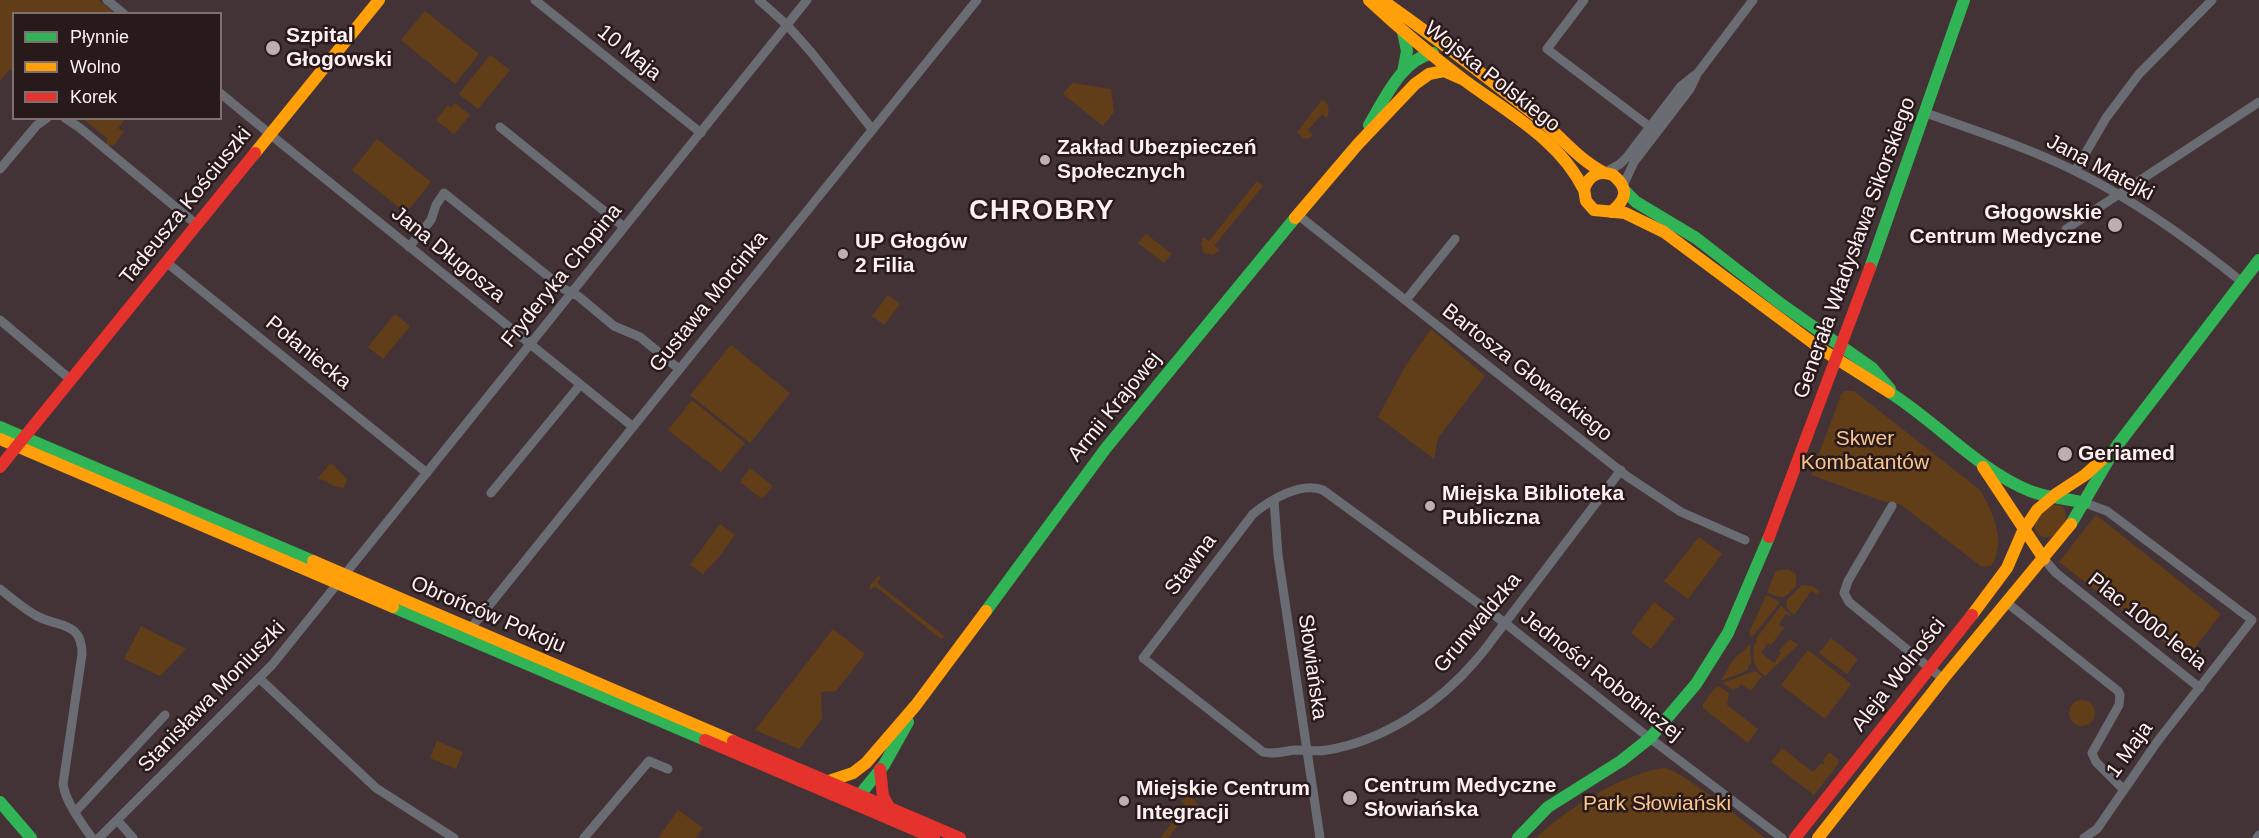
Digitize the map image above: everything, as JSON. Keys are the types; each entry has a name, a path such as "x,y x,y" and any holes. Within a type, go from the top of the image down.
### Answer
{"street":[{"path":"107,0 122,12"},
{"name":"Tadeusza Kościuszki","path":"0,467 379,0"},
{"name":"10 Maja","path":"535,0 701,134"},
{"path":"759,0 787,25 872,129"},
{"name":"Fryderyka Chopina","path":"343,579 807,0"},
{"name":"Gustawa Morcinka","path":"471,628 977,0"},
{"name":"Wojska Polskiego","path":"1369,0 1428,52 1546,141 1578,176 1584,189"},
{"name":"Wojska Polskiego","path":"1382,0 1472,66 1550,128 1588,164 1604,172"},
{"path":"1584,0 1546,49 1650,127"},
{"path":"1611,212 1622,203 1624,188 1634,162 1690,89 1697,74 1753,0"},
{"name":"Generała Władysława Sikorskiego","path":"1518,838 1548,807 1621,760 1650,738 1696,684 1739,612 1841,345 1926,113 1964,0"},
{"path":"2075,171 2106,118 2139,74 2212,0"},
{"path":"1411,21 1426,41 1428,52 1448,56 1472,66"},
{"name":"Armii Krajowej","path":"1402,74 1407,51 1403,32"},
{"name":"Armii Krajowej","path":"1358,144 1402,74 1413,62 1428,52"},
{"name":"Armii Krajowej","path":"1415,84 1428,52"},
{"name":"Armii Krajowej","path":"829,781 853,773 866,763 916,705 1094,463 1358,144 1415,84 1429,74 1436,71 1450,73 1462,79"},
{"path":"1697,74 1681,86 1628,157 1620,164 1589,179 1584,189 1586,200 1592,208 1602,212 1631,215 1672,238 1782,321 1864,378 1897,396"},
{"name":"Jana Długosza","path":"222,95 632,426"},
{"path":"2066,229 2259,102"},
{"name":"Jana Matejki","path":"1926,113 2020,146 2075,171 2161,221 2242,282"},
{"path":"0,169 44,120"},
{"path":"68,120 196,224"},
{"path":"500,127 624,227"},
{"path":"1604,172 1616,176 1636,202 1696,238 1781,304 1872,368 1897,396 1980,464 2027,489 2085,503 2116,447 2259,260"},
{"path":"409,247 431,220 436,205 444,193 564,289 614,326 640,337 679,369"},
{"name":"Bartosza Głowackiego","path":"1298,215 1621,470 1681,512 1745,540"},
{"path":"1406,300 1455,239"},
{"name":"Połaniecka","path":"166,262 427,473"},
{"path":"0,320 70,379"},
{"path":"491,493 580,385"},
{"name":"Obrońców Pokoju","path":"0,428 20,442 855,796 889,807 960,838"},
{"name":"Obrońców Pokoju","path":"0,439 20,442"},
{"path":"2023,528 2052,496 2088,473 2116,447"},
{"path":"1980,464 2044,559"},
{"name":"Grunwaldzka","path":"1143,658 1259,750 1271,753 1307,751 1335,748 1364,739 1395,726 1418,712 1459,678 1477,659 1621,470"},
{"name":"Jedności Robotniczej","path":"1274,500 1303,488 1323,490 1505,623 1650,738 1782,838"},
{"name":"Stawna","path":"1143,658 1247,521 1274,500"},
{"name":"Słowiańska","path":"1274,500 1278,555 1320,838"},
{"name":"Aleja Wolności","path":"1818,838 1943,679 2065,534 2085,503"},
{"name":"Plac 1000-lecia","path":"2044,559 2056,573 2200,688 2252,620 2107,511 2085,503"},
{"path":"1892,506 1848,581 1845,593 1849,602 1943,679"},
{"name":"Aleja Wolności","path":"1795,838 2010,564 2023,528"},
{"name":"Obrońców Pokoju","path":"343,579 471,628 829,781 934,838"},
{"name":"Stanisława Moniuszki","path":"99,838 259,678 343,579"},
{"path":"0,589 36,616 63,624 80,636 82,646 63,784 64,792 92,838"},
{"path":"2006,602 2118,691 2120,700 2095,745 2092,757 2122,789"},
{"path":"259,678 376,788 454,838"},
{"name":"1 Maja","path":"2097,834 2122,789 2200,688"},
{"name":"Armii Krajowej","path":"855,796 880,769 916,705"},
{"path":"75,812 165,716"},
{"path":"584,838 649,760 668,769"},
{"name":"Armii Krajowej","path":"855,796 866,763"},
{"path":"880,769 883,796 889,807"},
{"path":"0,802 31,838"},
{"path":"118,821 133,838"},
{"path":"2084,838 2097,834"}],"green space":[{"path":"0,0 98,0 114,12 12,12 12,71 10,69 0,81"},
{"path":"425,11 479,54 455,84 401,40"},
{"path":"490,55 510,70 478,109 459,94"},
{"path":"1072,83 1111,89 1114,112 1103,126 1063,94"},
{"path":"1322,100 1328,107 1327,118 1322,114 1308,130 1313,135 1308,139 1303,138 1297,132"},
{"path":"455,103 470,115 454,134 436,120 448,105 451,108"},
{"path":"84,120 124,120 118,128 124,132 114,145 105,144 108,139"},
{"path":"377,139 431,182 406,213 352,170"},
{"path":"1257,181 1263,186 1214,246 1220,250 1213,255 1204,253 1201,244 1203,237 1209,241"},
{"path":"1146,234 1172,254 1164,263 1138,243"},
{"path":"888,295 900,304 884,325 872,316"},
{"path":"395,314 410,326 383,359 368,347"},
{"path":"1431,329 1485,376 1438,438 1434,459 1378,417 1406,365"},
{"path":"731,345 790,393 750,443 690,395"},
{"name":"Skwer Kombatantów","path":"1845,391 1854,391 1980,490 1993,518 1998,538 1996,557 1991,566 1982,567 1900,504 1885,502 1811,475 1841,395"},
{"path":"692,400 745,443 721,472 668,430"},
{"path":"331,463 347,479 344,488 318,478"},
{"path":"750,468 773,486 762,499 740,482"},
{"path":"2051,504 2061,506 2065,510 2066,520 2053,535 2040,536 2036,532 2036,520"},
{"path":"2096,515 2221,614 2186,659 2059,562"},
{"path":"720,524 735,535 703,574 690,565"},
{"path":"1699,537 1722,554 1688,599 1664,581"},
{"path":"1788,569 1796,574 1796,586 1783,597 1767,592 1776,571"},
{"path":"878,576 881,577 877,583 944,636 941,639 875,586 870,590 870,585"},
{"path":"1802,585 1813,586 1820,592 1818,595 1811,591 1794,615 1786,607 1787,600"},
{"path":"1766,595 1778,601 1779,604 1752,637 1749,633"},
{"path":"1654,602 1675,618 1651,649 1631,633"},
{"path":"1781,606 1793,617 1786,614 1779,624 1784,628 1771,645 1768,643 1761,653 1774,663 1781,653 1779,651 1790,639 1798,645 1765,676 1758,670 1755,663 1754,645"},
{"path":"141,626 186,649 160,676 124,659"},
{"path":"833,629 865,654 836,691 821,692 822,719 799,749 755,730"},
{"path":"1831,638 1858,659 1847,674 1819,653"},
{"path":"1750,645 1751,664 1748,665 1748,670 1721,681 1733,660"},
{"path":"1808,650 1851,684 1825,719 1781,685"},
{"path":"1755,671 1762,676 1751,691 1741,684 1738,688 1732,689 1722,683"},
{"path":"1719,686 1729,693 1727,705 1758,729 1748,743 1703,708 1703,704"},
{"path":"2082,700 2091,704 2095,713 2091,722 2082,726 2073,722 2069,713 2073,704"},
{"path":"437,741 463,752 456,769 430,758"},
{"path":"1782,748 1813,772 1820,764 1824,764 1823,760 1829,752 1838,759 1839,763 1814,795 1771,762"},
{"name":"Park Słowiański","path":"1665,768 1700,788 1765,838 1536,838 1562,816 1596,794 1633,776"},
{"path":"1187,797 1197,802 1196,814 1191,809 1168,838 1160,838 1186,806 1181,801"},
{"path":"678,810 703,828 696,838 658,838"}],"traffic: fast":[{"path":"1870,268 1964,0"},
{"path":"1403,32 1407,51 1403,72"},
{"path":"1369,125 1403,72 1412,63 1433,53"},
{"path":"1625,191 1636,202 1696,238 1781,304 1872,368 1890,389"},
{"path":"986,611 1106,448 1295,218"},
{"path":"2071,524 2116,447 2259,260"},
{"path":"1889,392 1975,458 2011,482 2050,497 2085,503"},
{"path":"0,427 313,561"},
{"path":"1518,838 1548,807 1621,761 1650,738 1696,684 1728,633 1769,537"},
{"path":"393,607 705,740"},
{"path":"854,802 884,765 908,722"},
{"path":"0,802 31,838"}],"traffic: slow":[{"path":"255,153 379,0"},
{"path":"1369,0 1439,61 1547,142 1574,172 1584,190"},
{"path":"1382,0 1501,88 1540,119 1578,154 1603,172"},
{"path":"1295,218 1358,144 1415,84 1429,74 1444,71 1462,79"},
{"path":"1611,212 1616,208 1623,199 1622,185 1613,175 1603,173 1595,175 1584,189 1586,201 1594,210 1625,213 1664,232 1821,349 1889,392"},
{"path":"0,439 393,607"},
{"path":"1972,615 2007,568 2023,531 2037,510 2085,475 2106,456"},
{"path":"1983,467 2044,559"},
{"path":"1818,838 1943,679 2071,524"},
{"path":"313,561 733,741"},
{"path":"829,781 853,773 866,763 916,705 986,611"}],"traffic: jam":[{"path":"0,467 255,153"},
{"path":"1769,537 1870,268"},
{"path":"1795,838 1972,615"},
{"path":"705,740 934,838"},
{"path":"733,741 960,838"},
{"path":"880,769 883,796 889,807"}],"place":[{"name":"Szpital Głogowski","path":"273,48"},
{"name":"Zakład Ubezpieczeń Społecznych","path":"1045,160"},
{"name":"Głogowskie Centrum Medyczne","path":"2115,225"},
{"name":"UP Głogów 2 Filia","path":"843,254"},
{"name":"Geriamed","path":"2065,454"},
{"name":"Miejska Biblioteka Publiczna","path":"1430,506"},
{"name":"Centrum Medyczne Słowiańska","path":"1350,798"},
{"name":"Miejskie Centrum Integracji","path":"1124,801"}],"district":[{"name":"CHROBRY","path":"1042,212"}]}
